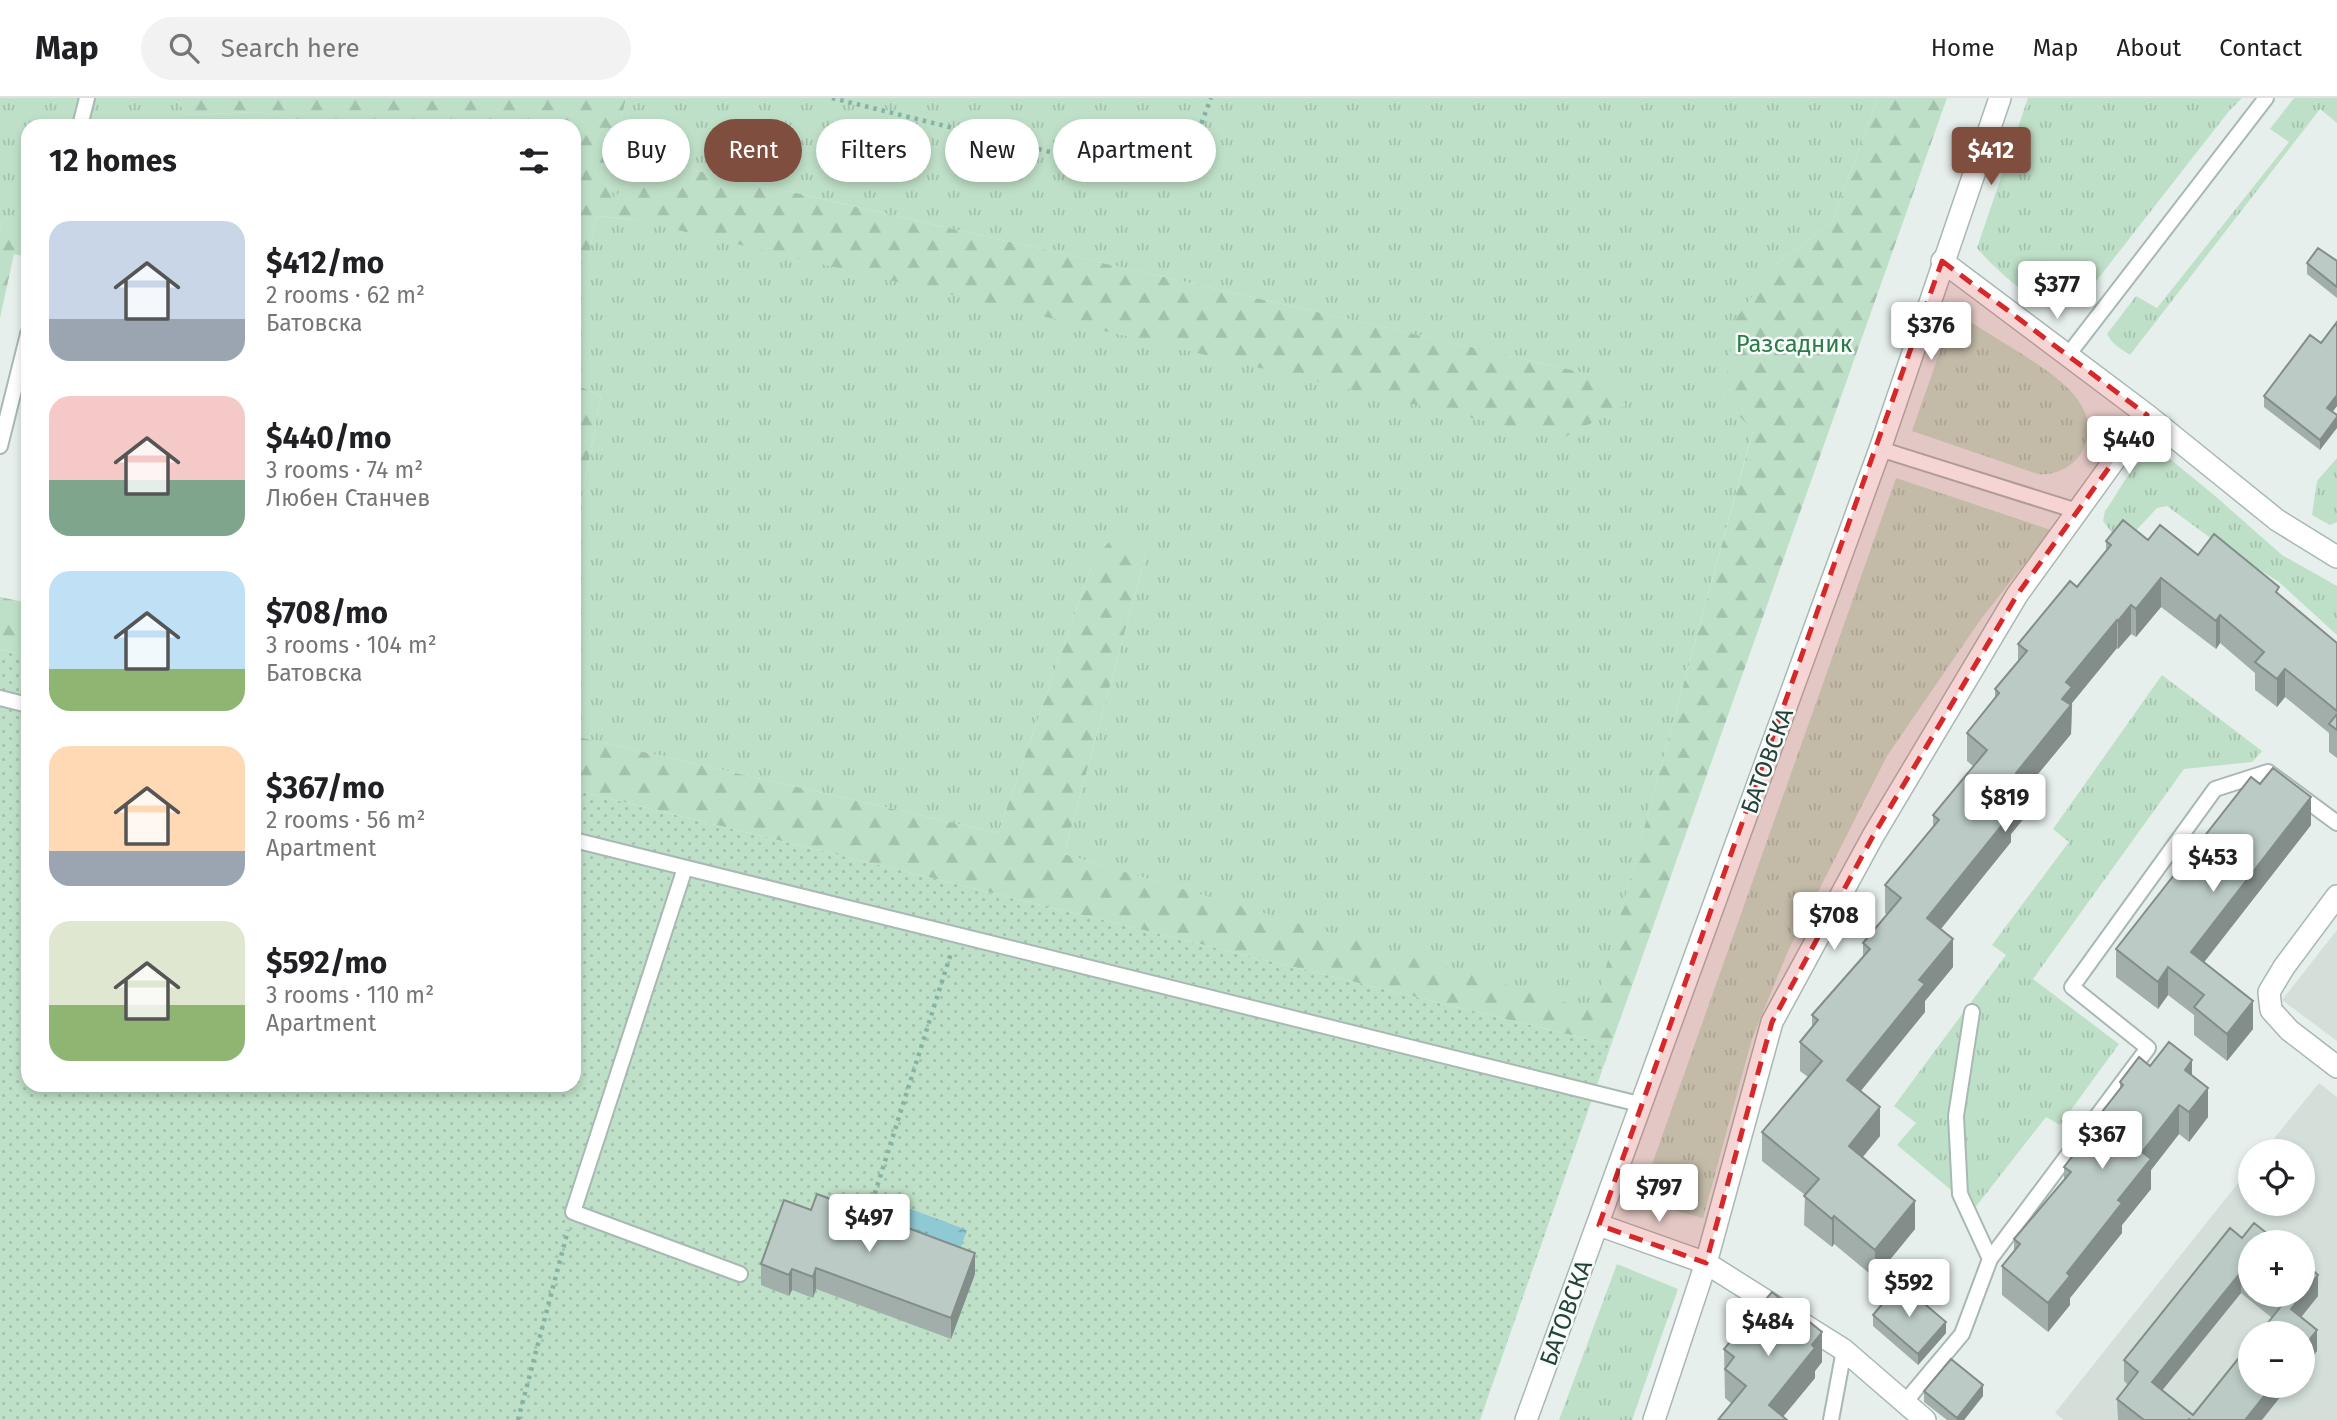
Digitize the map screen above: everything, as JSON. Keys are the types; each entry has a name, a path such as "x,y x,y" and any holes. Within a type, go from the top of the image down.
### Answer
{"street":[{"name":"БАТОВСКА","path":"1526,1420 1880,449 1942,261 2000,98"},
{"path":"1942,261 2147,415 2277,520 2337,557"},
{"path":"1654,1420 1706,1263 1772,1022 1873,836 2017,595 2147,415"},
{"path":"2337,896 2284,967 2269,992 2272,1010 2289,1030 2337,1067"},
{"path":"1599,1225 1706,1263 1844,1350 1925,1420"}],"lane":[{"path":"82,119 87,98"},
{"path":"2068,355 2266,98"},
{"path":"0,446 21,362"},
{"path":"1880,449 2077,511"},
{"path":"0,698 21,703"},
{"path":"1905,1402 1962,1334 1990,1259 2148,1048 2073,986 2215,789 2268,772 2337,823"},
{"path":"581,842 1643,1105"},
{"path":"685,868 573,1212 740,1273"},
{"path":"1972,1012 1956,1116 1960,1194 1990,1259"},
{"path":"1831,1420 1844,1350"}],"path":[{"path":"832,98 1135,173 1169,164 1200,127 1211,98"},
{"path":"866,1219 957,935"},
{"path":"518,1420 573,1212"}],"highlighted area":[{"path":"1942,261 2147,415 2017,595 1873,836 1772,1022 1706,1263 1599,1225"}],"shaded area":[{"path":"2337,930 2337,1041 2282,1000"},
{"path":"2319,1083 2337,1097 2337,1420 2064,1420 2055,1413 2238,1183 2238,1216 2315,1216 2315,1139 2274,1139"}],"green space":[{"path":"0,98 174,98 189,115 256,112 296,119 21,119 21,211 3,220 0,232"},
{"path":"174,98 626,98 621,119 602,119 602,182 607,182 614,198 629,182 690,182 690,169 704,172 704,182 748,182 1611,379 1626,405 1561,439 635,220 596,216 588,263 581,262 581,119 295,119 256,112 189,115"},
{"path":"626,98 1878,98 1832,222 1774,266 1723,398 1753,430 1594,1012 1064,854 1146,554 1094,559 998,833 581,738 581,502 601,396 581,387 581,261 588,262 596,216 635,220 1610,379 748,182 802,182 802,119 704,119 704,172 690,169 690,119 621,119"},
{"name":"Разсадник","path":"1878,98 1947,98 1611,1045 581,792 581,738 998,833 1094,559 1117,533 1146,554 1064,854 1594,1011 1753,431 1723,398 1735,320 1774,266 1832,222"},
{"path":"2028,98 2242,98 2079,303 2059,308 2044,304 2023,291 1977,248"},
{"path":"2294,98 2337,98 2337,123 2320,109 2130,355 2107,334 2136,296 2157,308 2289,142 2270,129"},
{"path":"607,182 629,182 614,199"},
{"path":"21,211 21,256 14,254 0,318 0,232 3,220"},
{"path":"1954,311 2058,379 2082,406 2088,421 2087,437 2080,455 2072,464 2056,472 2038,474 1912,431"},
{"path":"581,387 601,396 581,502"},
{"path":"2160,451 2282,555 2337,586 2337,635 2279,582 2220,545 2167,506 2157,508 2128,539 2112,533 2103,521 2105,511 2135,467 2143,459"},
{"path":"2337,458 2337,522 2330,525 2312,515 2317,481"},
{"path":"1896,478 2051,530 1981,619 1887,756 1788,951 1752,1039 1703,1218 1639,1201"},
{"path":"0,597 21,602 21,654 0,649"},
{"path":"0,649 21,654 21,1092 581,1092 581,792 1611,1045 1480,1420 0,1420"},
{"path":"2162,675 2262,751 2252,762 2184,769 2033,979 2119,1044 2060,1125 2046,1117 1974,1209 1897,1145 1916,1123 1894,1106 2006,955 1992,945 2069,842 2053,829"},
{"path":"1617,1264 1678,1289 1632,1420 1559,1420"}],"water":[{"path":"892,1202 967,1230 954,1266 878,1238"}],"building":[{"path":"2318,248 2337,261 2337,287 2307,263"},
{"path":"2337,322 2337,395 2327,408 2337,417 2320,440 2264,396 2310,335 2321,343"},
{"path":"2123,520 2148,540 2160,525 2198,555 2214,534 2279,587 2276,592 2337,643 2337,711 2285,669 2277,679 2255,662 2264,652 2220,615 2216,621 2161,578 2136,609 2131,605 2117,620 2066,682 2072,687 2062,699 2071,705 2016,773 2029,784 2006,811 2011,814 1927,918 1953,939 1919,980 1925,984 1847,1080 1880,1107 1849,1146 1915,1201 1875,1250 1834,1216 1832,1219 1804,1196 1819,1179 1762,1132 1822,1061 1800,1042 1818,1020 1812,1015 1870,949 1863,943 1901,898 1885,885 1939,820 1933,815 1987,750 1967,733 1999,693 1995,689 2027,651 2018,644 2070,581 2077,587 2111,545 2106,541"},
{"path":"2337,714 2337,730 2329,724"},
{"path":"2273,768 2311,797 2191,952 2253,1001 2227,1034 2194,1007 2204,995 2168,967 2158,982 2116,949 2251,777 2260,784"},
{"path":"2169,1042 2192,1060 2185,1070 2208,1088 2189,1112 2179,1105 2142,1152 2151,1159 2118,1200 2122,1203 2067,1273 2070,1276 2048,1303 2002,1266 2020,1244 2014,1239 2071,1172 2064,1167 2101,1120 2098,1117 2123,1085 2120,1082 2139,1057 2150,1066"},
{"path":"817,1194 975,1253 951,1318 816,1268 813,1277 792,1269 789,1275 761,1264 784,1200 811,1210"},
{"path":"2254,1223 2263,1230 2248,1230"},
{"path":"2230,1228 2238,1235 2238,1276 2152,1382 2193,1415 2238,1359 2238,1398 2262,1398 2245,1420 2144,1420 2117,1399 2138,1372 2124,1360"},
{"path":"1900,1283 1946,1322 1918,1354 1873,1315"},
{"path":"1772,1292 1822,1332 1812,1345 1815,1348 1769,1405 1787,1420 1718,1420 1746,1386 1725,1369 1734,1357 1724,1349"},
{"path":"2280,1307 2293,1307 2291,1309 2306,1321 2269,1321"},
{"path":"1951,1359 1983,1385 1957,1418 1924,1391"}]}
